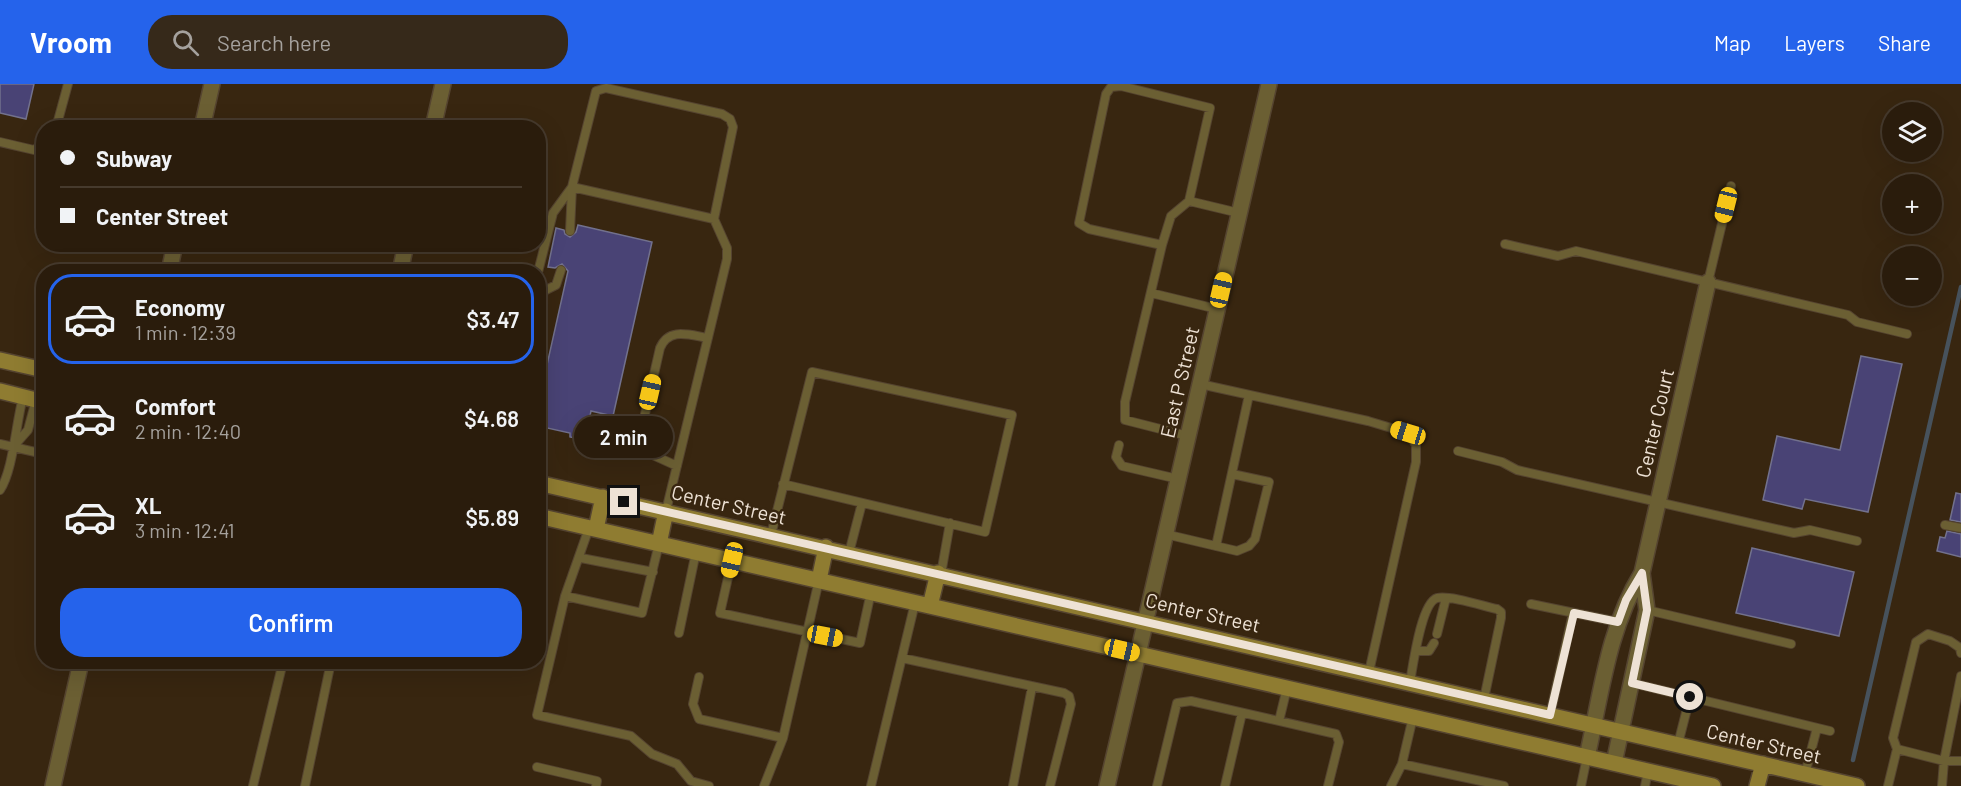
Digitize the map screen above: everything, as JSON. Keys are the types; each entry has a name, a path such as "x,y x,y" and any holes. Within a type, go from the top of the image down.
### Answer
{"main road":[{"path":"0,360 36,368"},
{"path":"0,392 34,400"},
{"name":"Center Street","path":"546,485 1369,672 1857,786"},
{"path":"592,528 603,497"},
{"path":"659,544 666,511"},
{"path":"546,518 1614,763 1647,779 1713,786"},
{"path":"819,580 826,548"},
{"path":"922,604 939,574"},
{"path":"1757,786 1763,764"}],"street":[{"path":"204,120 212,84"},
{"path":"435,120 443,84"},
{"name":"East P Street","path":"1107,786 1269,84"},
{"name":"Center Court","path":"1587,757 1618,622 1626,600 1642,573 1708,282"},
{"name":"Center Court","path":"1614,763 1647,610 1642,573"},
{"path":"1610,655 1637,661"},
{"path":"53,786 79,669"}],"lane":[{"path":"58,120 68,84"},
{"path":"1162,244 1089,229 1079,223 1106,94 1111,87 1121,86 1210,108 1189,201 1171,216 1162,244 1125,402 1124,423 1188,436"},
{"path":"570,231 572,187 594,95 602,88 722,114 730,119 733,127 714,219 727,248 708,338 666,511"},
{"path":"0,142 36,149"},
{"path":"1708,282 1731,186"},
{"path":"572,187 714,219"},
{"path":"546,241 553,213 572,187"},
{"path":"1189,201 1239,213"},
{"path":"1505,244 1558,256 1576,251 1848,315 1857,322 1907,334"},
{"path":"546,290 556,285 561,270"},
{"path":"1151,293 1217,309"},
{"path":"677,466 644,451 640,436 660,348 663,339 673,334 708,338"},
{"path":"771,535 783,484 812,372 1012,415 985,532 783,484"},
{"path":"1200,384 1368,421 1408,433 1416,445 1416,462 1369,672"},
{"path":"1216,546 1249,395"},
{"path":"0,490 13,447 14,429 34,400"},
{"path":"13,447 28,430 34,400"},
{"path":"0,444 36,452"},
{"path":"1119,445 1116,457 1122,466 1178,479"},
{"path":"1458,451 1502,462 1517,470 1794,533 1810,530 1857,540"},
{"path":"1165,534 1237,551 1249,546 1255,539 1269,482 1232,474"},
{"path":"849,553 862,503"},
{"path":"939,574 950,523"},
{"path":"1946,525 1961,528"},
{"path":"592,528 565,596 537,715 631,736 651,754 677,764 691,781 709,786"},
{"path":"565,596 642,613 659,544"},
{"path":"679,633 696,552"},
{"path":"580,558 653,572"},
{"path":"732,560 720,613 860,643 871,592"},
{"path":"764,786 783,738 819,580"},
{"path":"1410,682 1430,603 1436,598 1446,598 1501,612 1484,699"},
{"path":"1416,651 1429,651 1436,639 1446,598"},
{"path":"871,786 902,658 922,604"},
{"path":"1531,604 1618,622"},
{"path":"1647,610 1791,644"},
{"path":"1550,715 1574,613"},
{"path":"1888,786 1897,749 1893,738 1916,642 1929,634 1950,641 1960,648 1961,653"},
{"path":"902,658 1064,693 1069,696 1071,705 1050,786"},
{"path":"253,786 281,669"},
{"path":"305,786 330,669"},
{"path":"1942,786 1944,761 1961,676"},
{"path":"699,677 693,704 699,718 783,738"},
{"path":"1632,683 1830,731"},
{"path":"1013,786 1032,687"},
{"path":"1279,721 1287,688"},
{"path":"1678,744 1690,697"},
{"path":"1157,786 1177,703 1191,701 1336,734 1339,742 1328,786"},
{"path":"1225,786 1242,713"},
{"path":"1391,786 1402,764 1413,717"},
{"path":"1805,774 1817,728"},
{"path":"1897,749 1944,761 1961,761"},
{"path":"1581,786 1587,757"},
{"path":"1402,764 1504,786"},
{"path":"537,767 597,781 596,786"}],"building":[{"path":"0,84 34,84 26,119 0,113"},
{"path":"578,225 652,242 613,416 591,411 585,440 570,437 570,433 546,428 546,369 568,271 562,264 555,268 548,267 556,228 564,230 565,234 570,237 576,232"},
{"path":"1861,356 1902,364 1868,512 1805,499 1802,509 1763,500 1777,436 1840,450"},
{"path":"1956,493 1961,494 1961,522 1950,520"},
{"path":"1947,531 1961,534 1961,557 1937,551 1940,537 1945,538"},
{"path":"1752,548 1854,572 1839,636 1736,613"}],"waterway":[{"path":"1853,760 1961,287"}],"route":[{"path":"624,502 1550,715 1574,613 1618,622 1626,600 1642,573 1647,610 1632,683 1690,697"}]}
